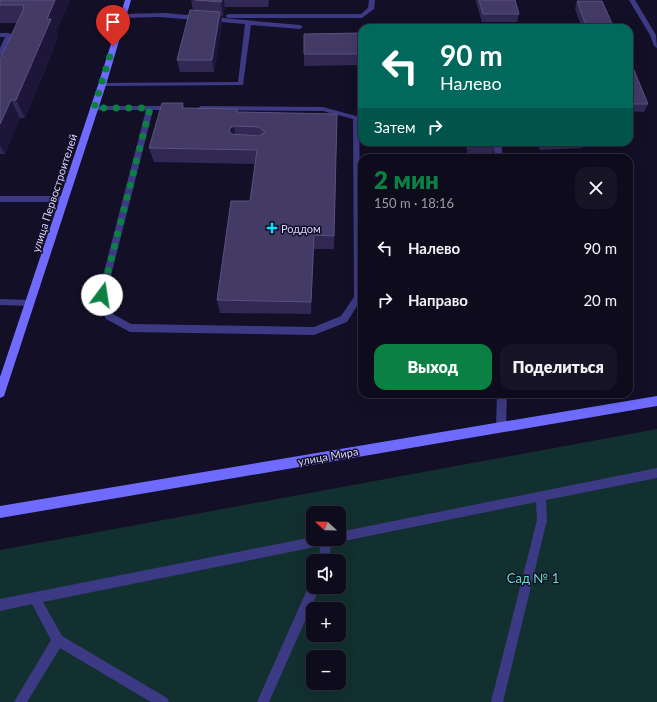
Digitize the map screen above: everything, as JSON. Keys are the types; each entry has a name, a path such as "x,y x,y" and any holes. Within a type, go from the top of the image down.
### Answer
{"main road":[{"name":"улица Первостроителей","path":"0,393 102,85 128,0"},
{"name":"улица Мира","path":"0,512 657,401"}],"street":[{"path":"632,0 653,35 657,46"},
{"path":"501,427 502,398"}],"lane":[{"path":"122,16 362,16 371,9 372,0"},
{"path":"158,16 300,27"},
{"path":"102,85 241,84 248,23"},
{"path":"0,35 9,35 0,54"},
{"path":"94,108 182,108"},
{"path":"150,108 102,295 109,316 130,328 314,331 344,319 358,298"},
{"path":"189,108 323,109 358,118"},
{"path":"0,198 63,199"},
{"path":"0,302 29,303"},
{"path":"346,536 657,473"},
{"path":"497,702 542,520 541,496"},
{"path":"0,605 306,543"},
{"path":"263,702 311,594"},
{"path":"35,598 58,640 163,702"},
{"path":"20,702 58,640"}],"green space":[{"name":"Сад № 1","path":"657,429 657,702 0,702 0,550"}],"building":[{"path":"0,0 55,0 47,19 51,19 16,100 11,100 0,124 0,59 24,8 24,5 0,5"},
{"path":"195,0 222,0 221,2"},
{"path":"479,0 515,0 519,14 483,14"},
{"path":"577,1 602,1 612,24 586,24"},
{"path":"190,10 220,12 212,60 177,60"},
{"path":"358,33 358,54 304,54 304,34"},
{"path":"633,68 648,104 633,104"},
{"name":"Роддом","path":"162,103 183,103 182,108 237,109 237,112 337,114 334,236 314,235 311,302 217,300 231,201 250,201 257,150 149,148","holes":["234,126 259,127 265,132 259,136 231,134 229,129"]}],"place":[{"name":"Роддом","path":"272,228"}],"route":[{"path":"102,295 150,108 94,108 113,46"}]}
